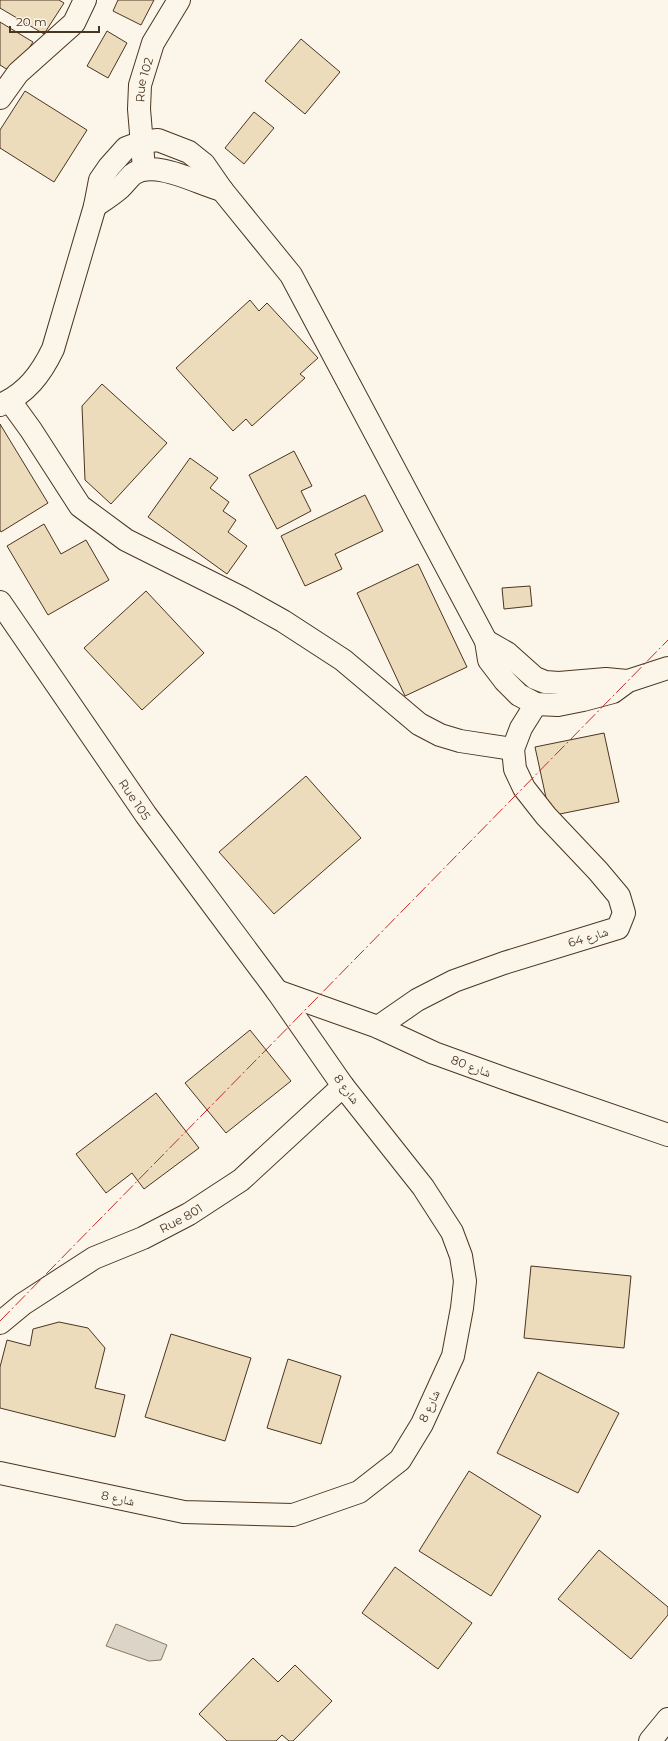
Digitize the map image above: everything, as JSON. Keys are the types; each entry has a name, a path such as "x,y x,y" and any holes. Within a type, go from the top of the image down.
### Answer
{"street":[{"path":"0,98 18,73 74,23 85,0"},
{"name":"Rue 102","path":"144,169 139,109 140,85 153,43 179,0"},
{"path":"513,749 460,741 440,735 419,724 343,660 283,621 126,540 80,506 31,430 5,403 28,387 43,370 53,349 95,206 100,180 108,167 126,148 142,142 158,140 189,152 204,164 222,190 291,275 486,642 489,660 505,681 519,695 536,704 558,705 613,692 628,681 668,668"},
{"path":"95,206 110,197 133,174 144,169 158,169 172,172 222,190"},
{"name":"Rue 105","path":"0,602 146,815 277,991"},
{"path":"486,642 507,653 535,678 545,682 559,683 606,680 628,681"},
{"name":"شارع 64","path":"378,1027 417,1000 454,982 504,963 618,928 624,913 619,896 598,871 546,816 524,788 515,769 513,749 521,728 536,704"},
{"name":"شارع 80","path":"277,991 378,1027 441,1055 668,1135"},
{"name":"شارع 8","path":"0,1473 184,1512 293,1515 359,1492 400,1460 422,1424 453,1356 462,1308 465,1281 462,1256 452,1232 423,1187 343,1086 277,991"},
{"name":"Rue 801","path":"0,1323 23,1304 94,1258 143,1238 189,1214 241,1180 343,1086"},
{"path":"650,1741 668,1718"}],"shaded area":[{"path":"116,1624 167,1645 161,1660 149,1661 106,1646"}],"building":[{"path":"0,0 59,0 64,3 44,34 0,8"},
{"path":"118,0 154,0 141,25 113,11"},
{"path":"0,22 33,42 13,73 0,65"},
{"path":"107,31 127,43 108,78 87,66"},
{"path":"301,39 340,72 305,114 265,81"},
{"path":"25,91 87,130 54,182 0,148 0,130"},
{"path":"254,112 274,128 244,164 225,148"},
{"path":"250,300 259,311 267,303 318,358 300,374 305,378 252,426 246,419 233,431 176,368"},
{"path":"102,384 167,443 111,504 85,480 82,406"},
{"path":"0,424 48,503 1,532 0,530"},
{"path":"294,451 312,486 301,491 311,511 277,529 249,475"},
{"path":"190,458 218,478 210,488 229,502 223,511 236,520 228,532 247,546 227,574 148,517"},
{"path":"365,495 383,531 335,554 342,569 305,586 281,536"},
{"path":"44,524 61,554 86,540 109,580 48,615 7,546"},
{"path":"418,564 467,667 405,696 357,593"},
{"path":"530,586 532,606 504,609 502,588"},
{"path":"146,591 204,653 142,710 84,648"},
{"path":"604,733 619,802 550,816 535,747"},
{"path":"306,776 361,838 274,914 219,852"},
{"path":"250,1030 291,1081 226,1133 185,1083"},
{"path":"156,1093 199,1148 144,1189 132,1173 106,1193 76,1154"},
{"path":"531,1266 631,1276 624,1348 524,1338"},
{"path":"59,1322 88,1328 105,1348 95,1388 125,1395 115,1437 0,1408 0,1367 7,1340 30,1346 33,1329"},
{"path":"171,1334 251,1358 225,1441 145,1417"},
{"path":"288,1359 341,1376 321,1444 267,1428"},
{"path":"538,1372 619,1413 578,1493 497,1453"},
{"path":"469,1471 541,1516 491,1596 419,1551"},
{"path":"599,1550 668,1607 668,1615 631,1659 558,1599"},
{"path":"395,1567 472,1623 438,1669 362,1613"},
{"path":"253,1658 278,1682 295,1665 332,1701 293,1741 289,1741 282,1735 276,1741 227,1741 199,1714"}],"power":[{"path":"0,1321 668,640"}]}
